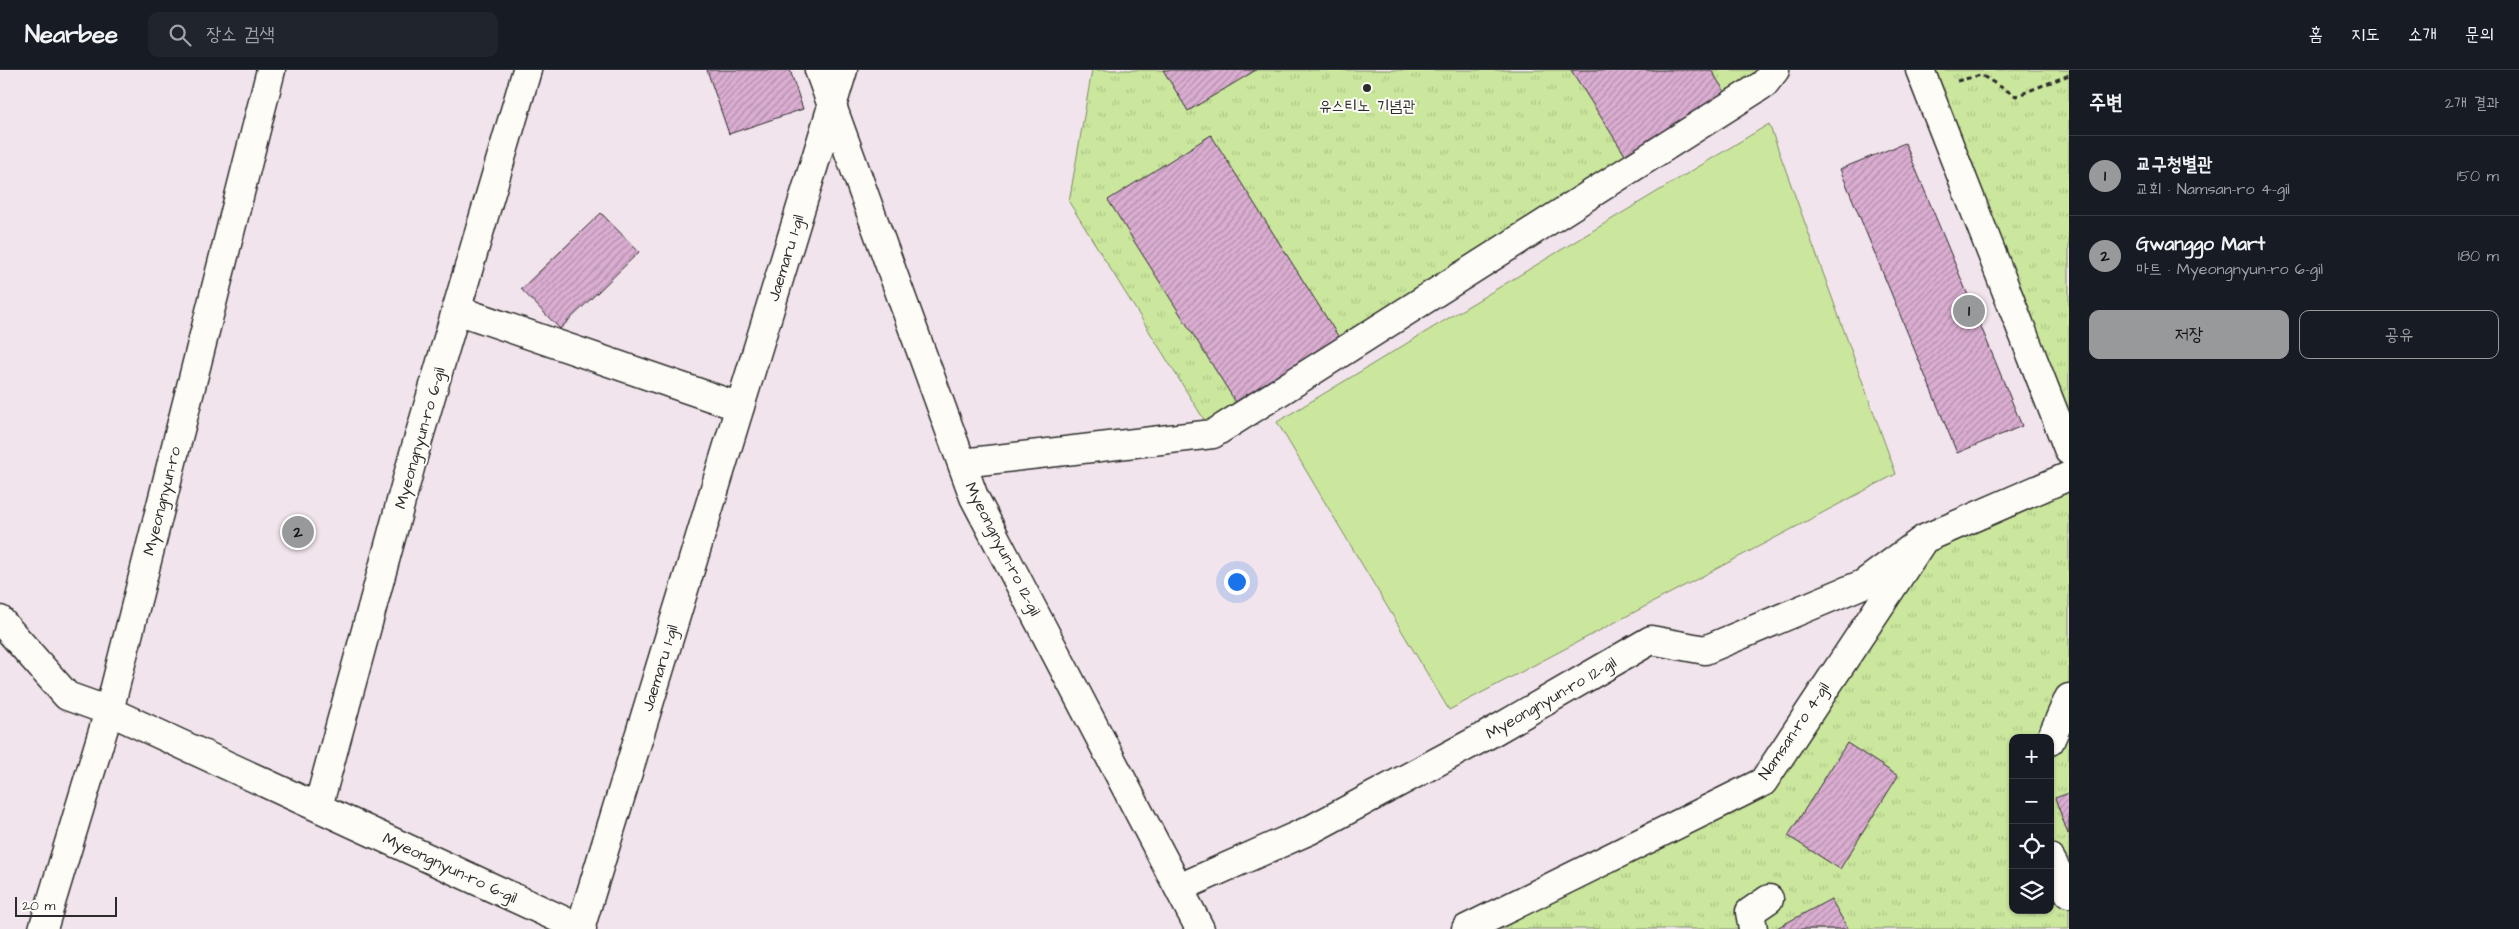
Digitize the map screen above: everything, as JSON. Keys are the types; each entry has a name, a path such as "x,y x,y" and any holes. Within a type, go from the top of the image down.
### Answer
{"street":[{"name":"Myeongnyun-ro","path":"43,929 109,711 271,70"},
{"name":"Myeongnyun-ro 6-gil","path":"318,807 414,457 527,70"},
{"name":"Myeongnyun-ro 12-gil","path":"819,70 974,497 1200,929"},
{"path":"832,109 843,70"},
{"path":"962,462 1213,434 1764,84 1775,70"},
{"path":"1923,79 2069,451"},
{"name":"Jaemaru 1-gil","path":"581,929 832,109"},
{"path":"457,310 740,407"},
{"path":"1924,539 2069,476"},
{"name":"Myeongnyun-ro 12-gil","path":"1179,888 1310,830 1489,734 1651,640 1705,650 1863,584 1924,539"},
{"name":"Namsan-ro 4-gil","path":"1466,929 1763,782 1924,539"},
{"name":"Myeongnyun-ro 6-gil","path":"0,620 67,696 109,711 581,929"},
{"path":"2053,734 2069,698"},
{"path":"2054,865 2069,893"},
{"path":"1753,929 1750,912 1768,899"}],"path":[{"path":"1923,79 1982,75 2016,96 2069,76"}],"green space":[{"path":"1092,70 1775,70 1213,434 1069,202"},
{"path":"1920,70 2069,70 2069,451"},
{"path":"1769,124 1896,474 1449,710 1277,422"},
{"path":"2069,466 2069,929 1466,929 1763,782 1924,539"}],"building":[{"path":"707,70 790,70 803,109 729,134"},
{"path":"1163,70 1256,70 1188,111"},
{"path":"1571,70 1711,70 1725,92 1625,155"},
{"path":"1211,135 1340,339 1237,404 1108,200"},
{"path":"1905,143 2022,426 1957,453 1840,169"},
{"path":"601,213 639,252 560,329 521,289"},
{"path":"1847,743 1898,776 1840,869 1788,836"},
{"path":"2069,793 2069,833 2068,834 2055,798"},
{"path":"1831,899 1848,929 1775,929"}],"place":[{"name":"유스티노 기념관","path":"1367,88"},
{"name":"교구청별관","path":"1969,311"},
{"name":"Gwanggo Mart","path":"298,532"}]}
